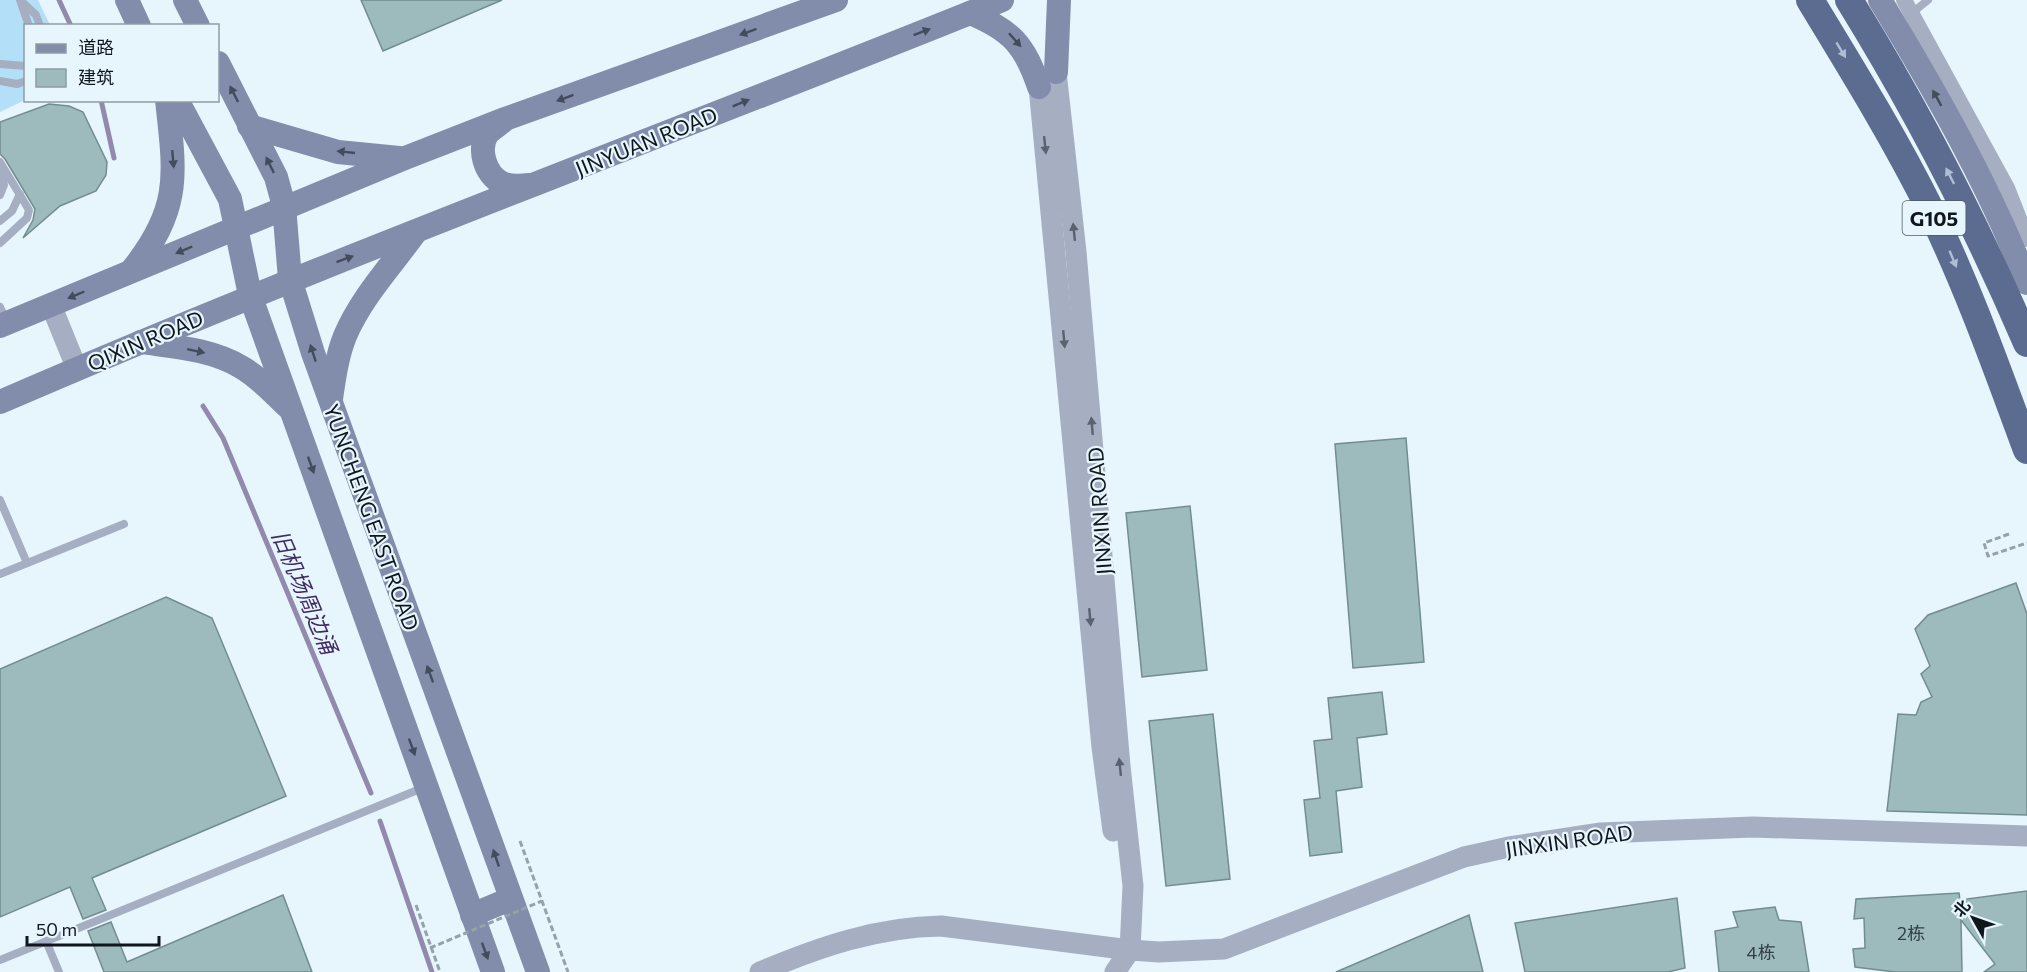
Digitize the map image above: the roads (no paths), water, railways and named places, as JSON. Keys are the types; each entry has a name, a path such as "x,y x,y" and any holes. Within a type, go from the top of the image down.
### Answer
{"highway":[{"name":"G105","path":"1810,0 1889,133 1931,211 1975,311 2027,450"},
{"name":"G105","path":"1849,0 1943,162 1975,226 2027,343"}],"main road":[{"path":"127,0 138,24"},
{"path":"185,0 197,24"},
{"path":"3,319 51,305 284,206 505,119 801,6 836,0"},
{"name":"JINYUAN ROAD","path":"290,279 415,233 1002,0"},
{"path":"1047,80 1059,0"},
{"path":"1880,0 1972,162 2006,231 2027,282"},
{"path":"970,13 996,24 1019,43 1031,64 1047,80"},
{"name":"YUNCHENG EAST ROAD","path":"219,65 276,177 284,206 290,279 330,402 538,972"},
{"path":"130,272 152,246 170,199 174,176 167,102"},
{"name":"YUNCHENG EAST ROAD","path":"178,102 223,183 238,227 239,247 250,295 493,972"},
{"path":"505,119 487,134 483,153 486,168 500,183 514,187 539,184"},
{"path":"249,126 338,152 405,158"},
{"path":"330,402 345,336 362,304 415,233"},
{"name":"QIXIN ROAD","path":"0,402 290,279"},
{"path":"138,342 194,350 224,358 256,377 291,410"},
{"path":"326,508 364,494"},
{"path":"472,915 510,899"}],"street":[{"path":"1908,6 2007,189 2027,238"},
{"name":"JINXIN ROAD","path":"1047,80 1102,747 1119,890 1130,950 1159,952 1224,949 1464,857 1509,847 1601,833 1753,826 2027,836"},
{"path":"51,305 77,369"},
{"path":"760,972 837,942 897,928 918,926 941,926 1130,950 1115,972"}],"lane":[{"path":"1908,6 1928,0"},
{"path":"20,1 28,24"},
{"path":"20,1 36,15 39,24"},
{"path":"0,64 24,66"},
{"path":"0,81 17,84 24,82"},
{"path":"0,163 29,210 27,218 0,243"},
{"path":"0,163 4,185 0,195"},
{"path":"0,221 12,211 20,194"},
{"path":"0,500 27,563"},
{"path":"0,574 124,524"},
{"path":"0,960 426,787"},
{"path":"46,941 59,972"}],"waterway":[{"name":"旧机场周边涌","path":"59,0 70,24"},
{"name":"旧机场周边涌","path":"101,102 114,158"},
{"name":"旧机场周边涌","path":"203,406 223,438 371,793"},
{"name":"旧机场周边涌","path":"380,821 432,972"}]}
